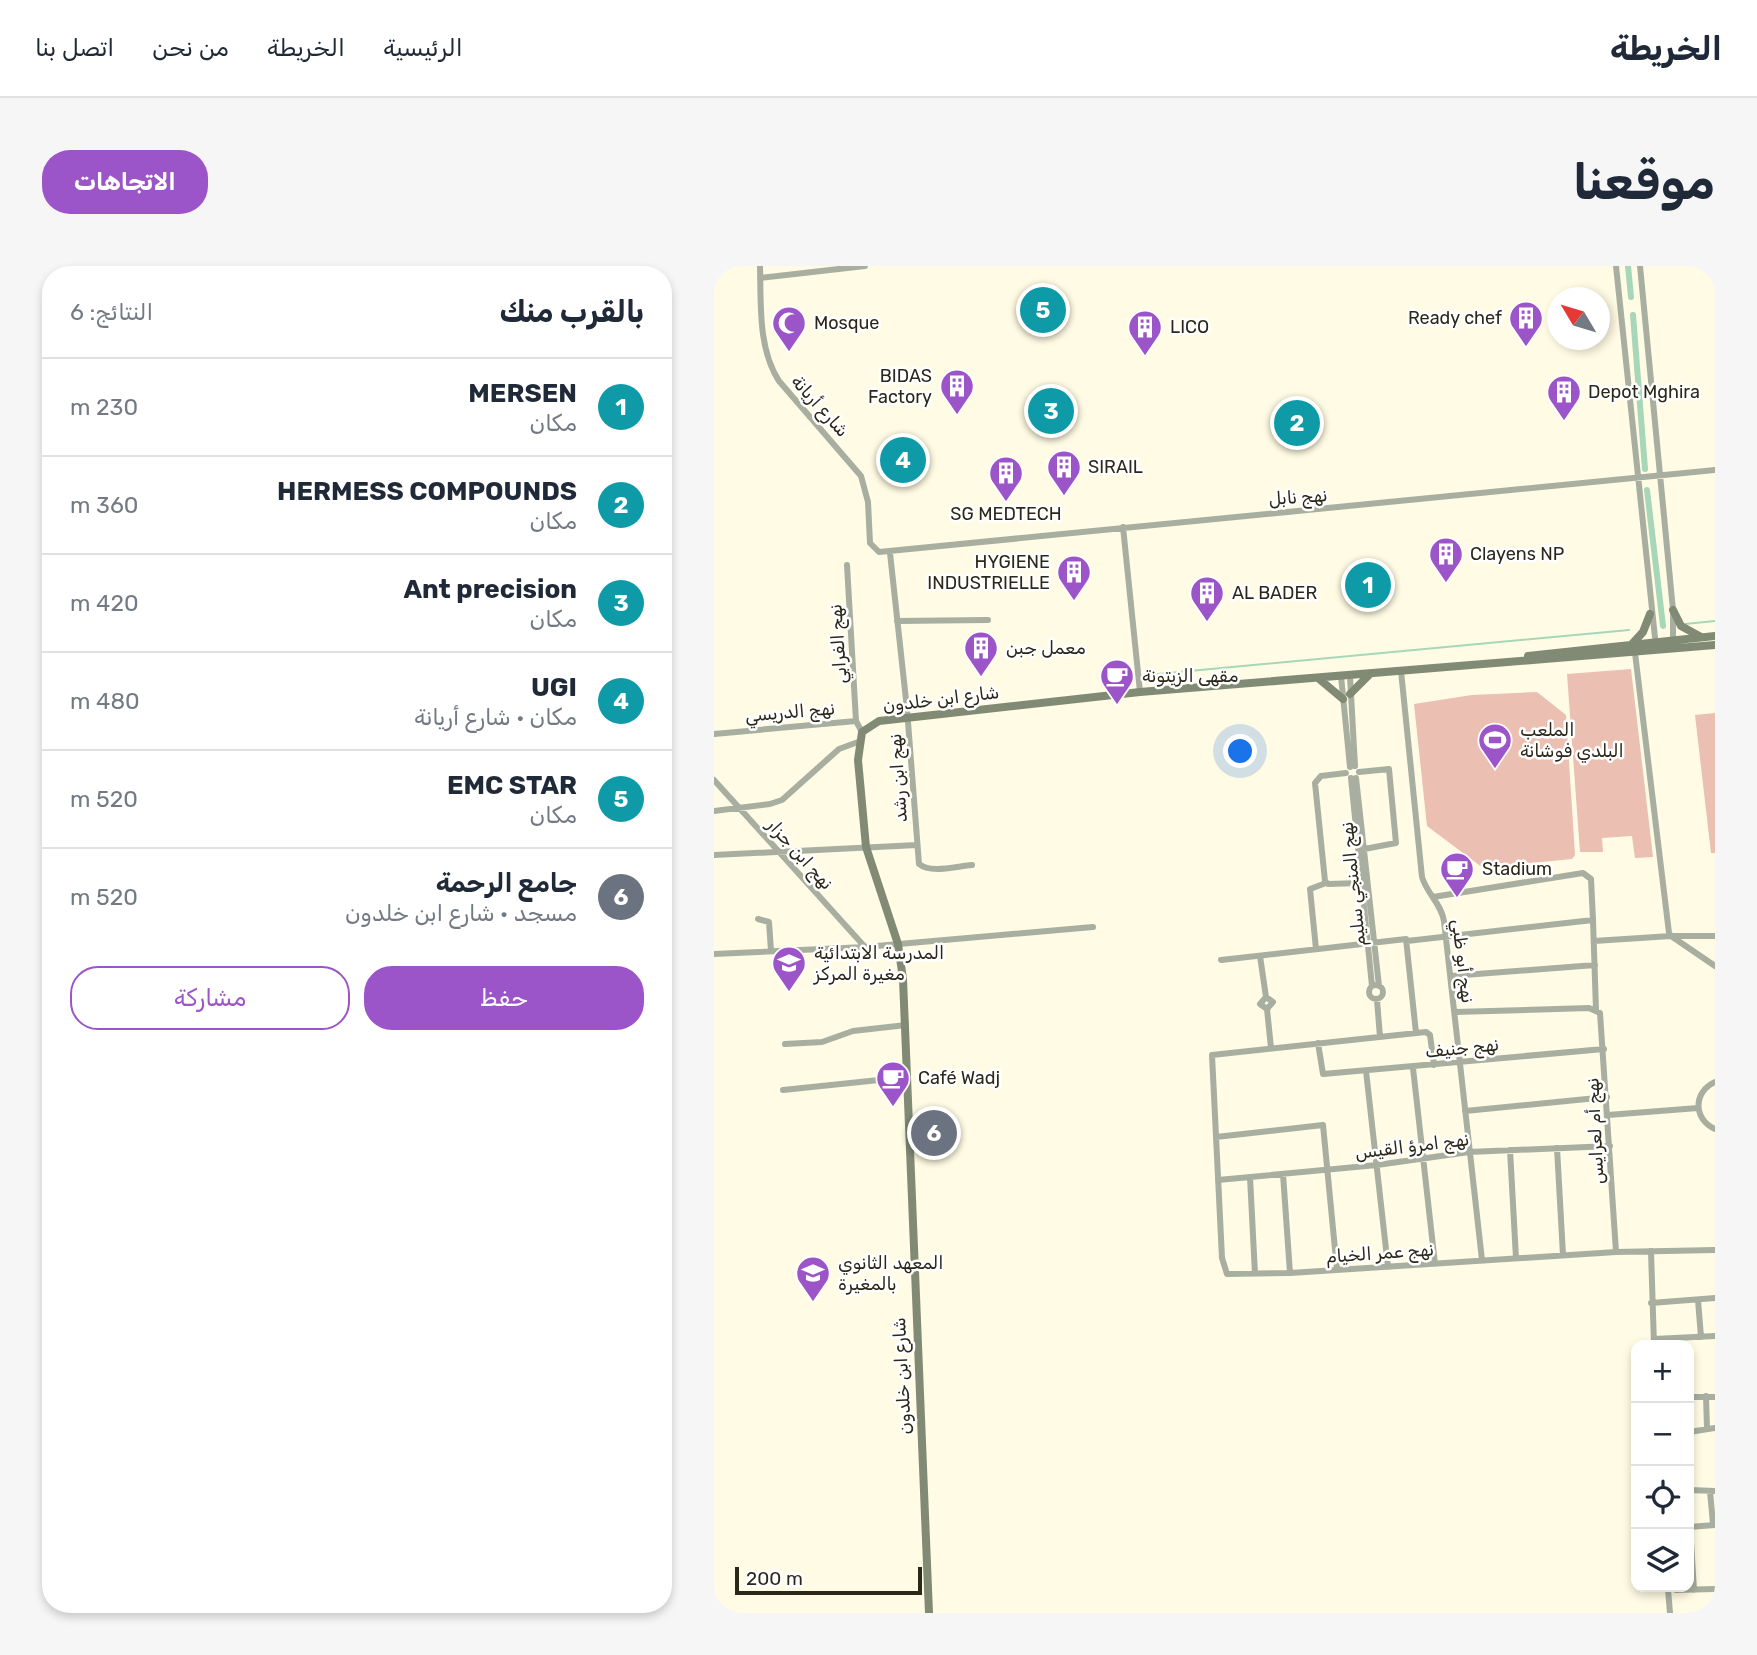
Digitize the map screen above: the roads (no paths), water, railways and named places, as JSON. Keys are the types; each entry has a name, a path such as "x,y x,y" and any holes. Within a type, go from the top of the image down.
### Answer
{"street":[{"name":"شارع أريانة","path":"760,266 764,343 770,364 779,381 861,476 868,502 870,542 875,550 887,553"},
{"path":"760,278 865,266"},
{"path":"1616,266 1650,614 1656,647"},
{"path":"1640,266 1673,610 1673,645"},
{"name":"نهج نابل","path":"887,553 1123,527 1715,470"},
{"path":"1123,527 1140,692"},
{"name":"نهج ابن رشد","path":"887,553 907,718 919,864 924,867 972,864"},
{"name":"نهج الفرابي","path":"847,565 856,721"},
{"path":"1673,610 1681,626 1703,637"},
{"path":"1650,614 1633,649 1671,936 1715,966"},
{"path":"897,621 988,620"},
{"path":"1673,645 1715,636"},
{"path":"1673,645 1715,645"},
{"name":"شارع ابن خلدون","path":"929,1613 906,1025 898,944 866,847 859,742 862,732 879,720 1140,692 1371,674 1673,645"},
{"name":"نهج أبو ظبي","path":"1401,671 1422,877 1442,909 1446,935 1482,1260"},
{"path":"1318,678 1346,696 1371,674"},
{"name":"نهج المنجي سليم","path":"1345,676 1370,942"},
{"name":"نهج الدريسي","path":"714,734 856,721 862,732"},
{"path":"714,811 782,800 839,749 859,742"},
{"path":"1326,883 1315,783 1321,776 1389,769 1396,843 1360,850"},
{"name":"نهج ابن جزار","path":"714,780 864,947"},
{"path":"714,855 917,845"},
{"name":"نهج المنجي سليم","path":"1360,850 1361,883 1376,986"},
{"name":"نهج أم لعرايس","path":"1433,897 1583,873 1591,879 1595,965 1593,1009 1601,1018 1604,1049 1616,1252"},
{"path":"1316,949 1310,889 1326,883 1361,883"},
{"path":"758,919 769,922 771,951"},
{"path":"1221,960 1593,920"},
{"path":"714,954 864,947 1093,927"},
{"path":"1594,941 1715,936"},
{"path":"1407,940 1416,1033"},
{"path":"1260,956 1266,997 1273,1002 1267,1010 1271,1048 1430,1033 1434,1065"},
{"path":"1451,976 1595,965"},
{"path":"1376,986 1382,995 1377,999 1368,994 1376,986"},
{"path":"1377,999 1380,1037"},
{"path":"1455,1012 1593,1009"},
{"path":"785,1044 822,1042 853,1031 906,1025"},
{"name":"نهج جنيف","path":"1318,1043 1323,1074 1604,1049"},
{"name":"نهج عمر الخيام","path":"1271,1048 1212,1055 1224,1270 1230,1276 1616,1252 1715,1250"},
{"path":"1413,1068 1435,1264"},
{"path":"1366,1072 1388,1267"},
{"path":"783,1090 908,1077"},
{"path":"1715,1082 1702,1092 1698,1108 1702,1120 1715,1129"},
{"path":"1465,1111 1607,1097"},
{"path":"1608,1115 1698,1108"},
{"path":"1216,1137 1323,1125 1337,1270"},
{"name":"نهج امرؤ القيس","path":"1218,1180 1377,1165 1469,1152 1610,1146"},
{"path":"1557,1148 1563,1255"},
{"path":"1510,1150 1516,1258"},
{"path":"1283,1174 1290,1273"},
{"path":"1250,1177 1255,1274"},
{"path":"1651,1251 1654,1340"},
{"path":"1651,1303 1715,1298"},
{"path":"1698,1300 1701,1337"},
{"path":"1689,1340 1715,1336"},
{"path":"1706,1396 1707,1429"},
{"path":"1694,1397 1715,1397"},
{"path":"1694,1431 1715,1429"},
{"path":"1694,1490 1712,1491 1714,1525 1694,1527"},
{"path":"1689,1529 1695,1590 1715,1589"},
{"path":"1668,1592 1670,1613"}],"waterway":[{"path":"1628,266 1631,297"},
{"path":"1633,315 1645,469"},
{"path":"1647,490 1663,626"},
{"path":"1685,624 1715,621"},
{"path":"1147,675 1629,630"}],"place":[{"name":"EMC STAR","path":"1043,310"},
{"name":"Ready chef","path":"1526,348"},
{"name":"Mosque","path":"789,353"},
{"name":"LICO","path":"1145,357"},
{"name":"Ant precision","path":"1051,411"},
{"name":"BIDAS Factory","path":"957,416"},
{"name":"Depot Mghira","path":"1564,422"},
{"name":"HERMESS COMPOUNDS","path":"1297,423"},
{"name":"UGI","path":"903,460"},
{"name":"SIRAIL","path":"1064,497"},
{"name":"SG MEDTECH","path":"1006,503"},
{"name":"Clayens NP","path":"1446,584"},
{"name":"MERSEN","path":"1368,585"},
{"name":"HYGIENE INDUSTRIELLE","path":"1074,602"},
{"name":"AL BADER","path":"1207,623"},
{"name":"معمل جبن","path":"981,678"},
{"name":"مقهى الزيتونة","path":"1117,706"},
{"name":"الملعب البلدي فوشانة","path":"1495,770"},
{"name":"Stadium","path":"1457,899"},
{"name":"المدرسة الابتدائية مغيرة المركز","path":"789,993"},
{"name":"Café Wadj","path":"893,1108"},
{"name":"جامع الرحمة","path":"934,1133"},
{"name":"المعهد الثانوي بالمغيرة","path":"813,1303"}]}
